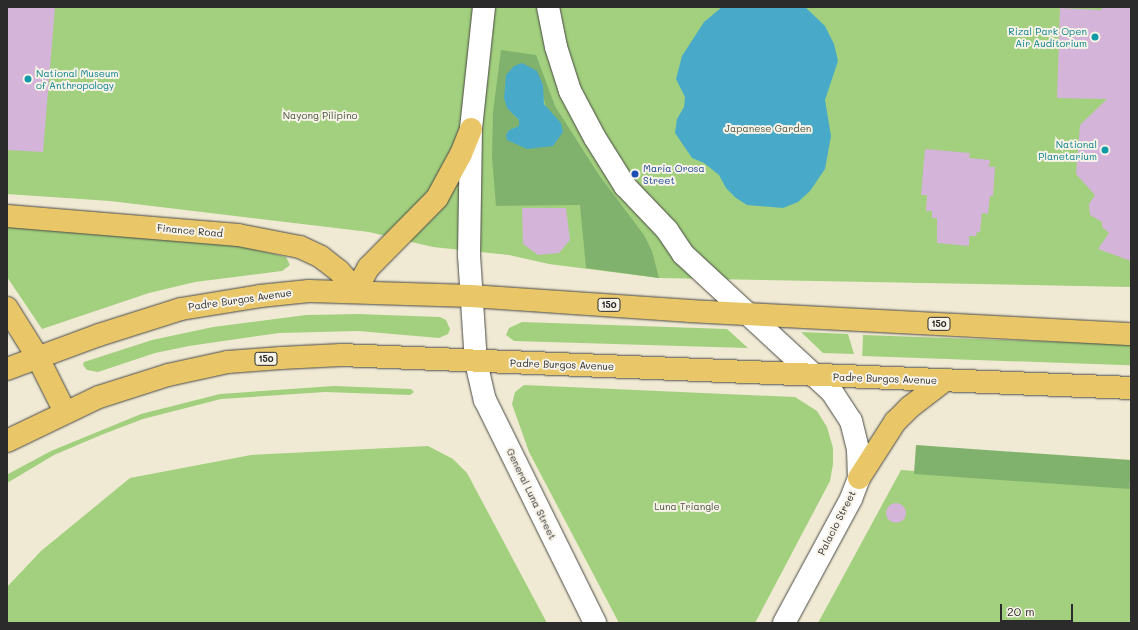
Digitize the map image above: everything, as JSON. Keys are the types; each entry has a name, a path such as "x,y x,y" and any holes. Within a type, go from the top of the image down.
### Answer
{"main road":[{"path":"356,290 369,267 437,198 461,154 471,129"},
{"name":"Finance Road","path":"7,216 238,235 300,248 321,257 339,270 356,290"},
{"name":"Padre Burgos Avenue","path":"7,370 37,356 180,309 260,296 309,290 356,290 471,296 747,314 1131,334"},
{"path":"7,308 37,356 65,412"},
{"name":"Padre Burgos Avenue","path":"7,441 99,397 168,375 228,362 341,355 944,382 1131,388"},
{"path":"859,478 895,422 910,407 944,382"}],"street":[{"path":"476,362 471,296 471,129 484,7"},
{"path":"548,7 556,47 570,91 595,138 624,186 667,230 683,254 747,314"},
{"name":"Palacio Street","path":"747,314 832,392 850,421 858,450 859,478 851,499 784,623"},
{"name":"General Luna Street","path":"476,362 485,400 595,623"}],"green space":[{"path":"7,7 1131,7 1131,287 659,278 549,264 509,255 433,247 369,232 110,201 7,194"},
{"path":"501,50 536,55 555,106 599,175 644,235 652,251 659,278 586,268 580,205 496,206 492,157 493,112","holes":["543,96 547,110 554,115 506,135 509,130 519,126 519,120 514,115"]},
{"path":"7,221 227,243 286,257 290,265 282,271 195,282 149,293 42,329 7,277"},
{"path":"358,314 440,317 446,320 450,329 448,334 439,338 358,331 279,333 189,346 155,353 98,372 87,370 83,365 84,362 152,340 213,327 306,315"},
{"path":"522,322 727,329 748,348 514,341 506,335 509,328"},
{"path":"801,332 848,334 854,354 823,353"},
{"path":"863,335 1131,344 1130,365 862,356"},
{"name":"Luna Triangle","path":"524,385 795,397 817,411 827,427 833,448 833,464 830,481 755,623 619,623 529,452 512,404 515,392"},
{"path":"334,386 411,389 414,392 410,395 325,392 221,399 143,419 101,435 54,455 7,483 8,474 51,451 141,414 220,394"},
{"path":"916,445 1131,460 1129,489 914,474"},
{"path":"428,446 453,459 467,473 547,623 7,623 7,587 41,551 130,478 251,455"},
{"path":"901,470 1131,486 1131,623 818,623"}],"water":[{"path":"722,7 805,7 825,26 834,44 838,61 825,100 831,136 825,169 810,191 798,202 783,208 747,205 736,198 726,188 719,175 704,163 692,158 675,133 677,119 684,107 685,97 676,79 682,56 704,22"},
{"path":"522,63 537,71 543,85 544,104 561,123 563,132 553,146 527,149 507,140 506,135 509,130 519,126 519,120 507,108 504,98 506,75 514,66"}],"building":[{"name":"National Museum of Anthropology","path":"7,7 55,7 43,152 7,150"},
{"name":"National Planetarium","path":"1103,7 1131,7 1131,261 1098,249 1109,233 1102,227 1102,222 1090,215 1089,204 1095,195 1076,174 1080,125 1107,99 1057,98 1060,8 1101,10"},
{"path":"925,149 970,153 969,158 990,160 989,167 995,167 993,196 990,196 988,214 982,213 980,232 977,232 976,236 969,236 969,246 937,243 937,218 932,218 932,211 926,211 927,195 921,195"},
{"path":"522,208 566,208 570,240 559,253 538,255 523,244"},
{"path":"896,503 903,506 906,513 903,520 896,523 889,520 886,513 889,506"}],"place":[{"name":"Rizal Park Open Air Auditorium","path":"1095,37"},
{"name":"National Museum of Anthropology","path":"28,79"},
{"name":"National Planetarium","path":"1105,150"},
{"name":"Maria Orosa Street","path":"635,174"}],"park label":[{"name":"Nayong Pilipino","path":"320,116"},
{"name":"Japanese Garden","path":"768,129"}]}
